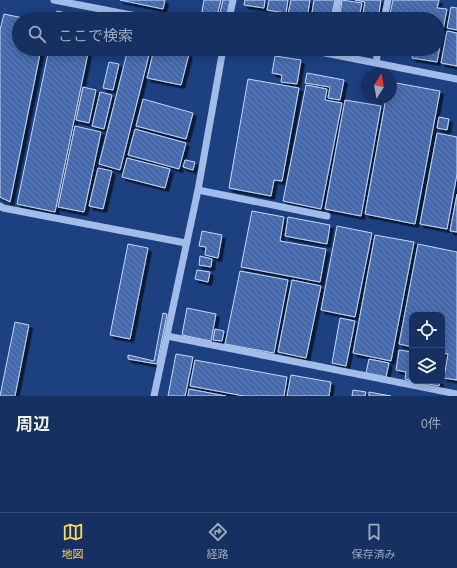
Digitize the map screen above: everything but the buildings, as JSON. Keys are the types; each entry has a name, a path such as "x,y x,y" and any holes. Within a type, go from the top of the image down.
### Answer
{"street":[{"path":"54,0 116,12"},
{"path":"230,12 233,0"},
{"path":"336,12 338,0"},
{"path":"385,12 388,0"},
{"path":"154,396 198,190 222,56"},
{"path":"349,56 457,79"},
{"path":"376,63 377,56"},
{"path":"198,190 326,216"},
{"path":"0,206 3,208 186,242"},
{"path":"167,336 457,394"}]}
